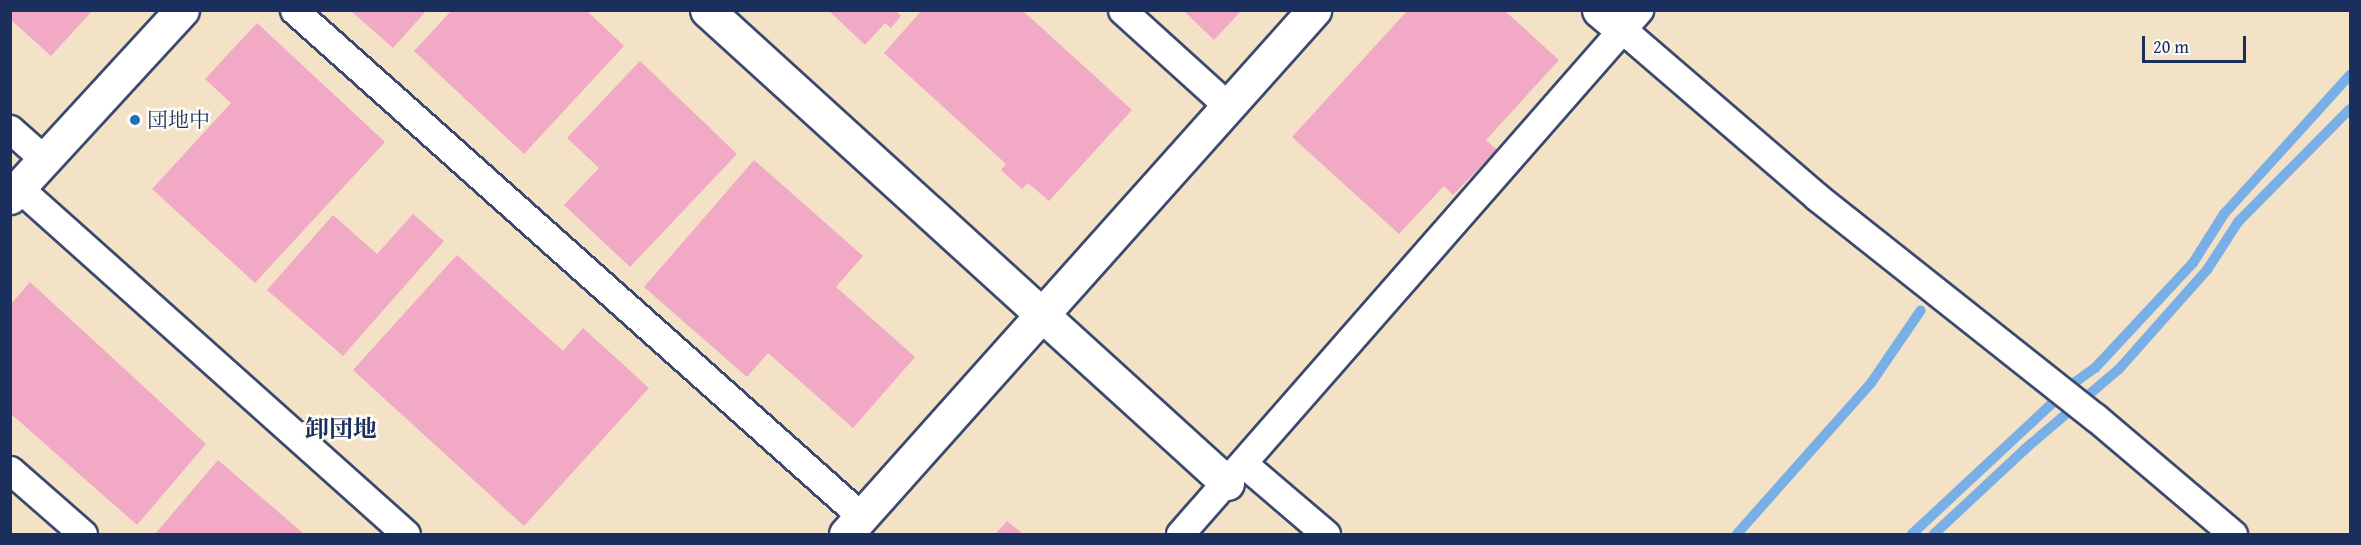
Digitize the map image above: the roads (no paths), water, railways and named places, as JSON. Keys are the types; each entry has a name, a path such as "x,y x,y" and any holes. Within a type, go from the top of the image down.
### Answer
{"street":[{"path":"182,10 15,193 406,534"},
{"path":"294,10 854,526 1044,316 1314,10"},
{"path":"707,10 1044,316 1236,473 1326,534"},
{"path":"1122,10 1228,107"},
{"path":"1180,534 1236,473 1620,17 1817,197 2095,417 2233,534"},
{"path":"10,129 46,161"},
{"path":"10,470 83,534"}],"waterway":[{"path":"1912,534 2074,383 2095,368 2193,263 2224,214 2350,75"},
{"path":"1934,534 2025,449 2119,369 2207,270 2238,222 2350,109"},
{"path":"1737,534 1871,383 1921,310"}],"place":[{"name":"団地中","path":"135,120"}],"district":[{"name":"卸団地","path":"341,429"}]}
